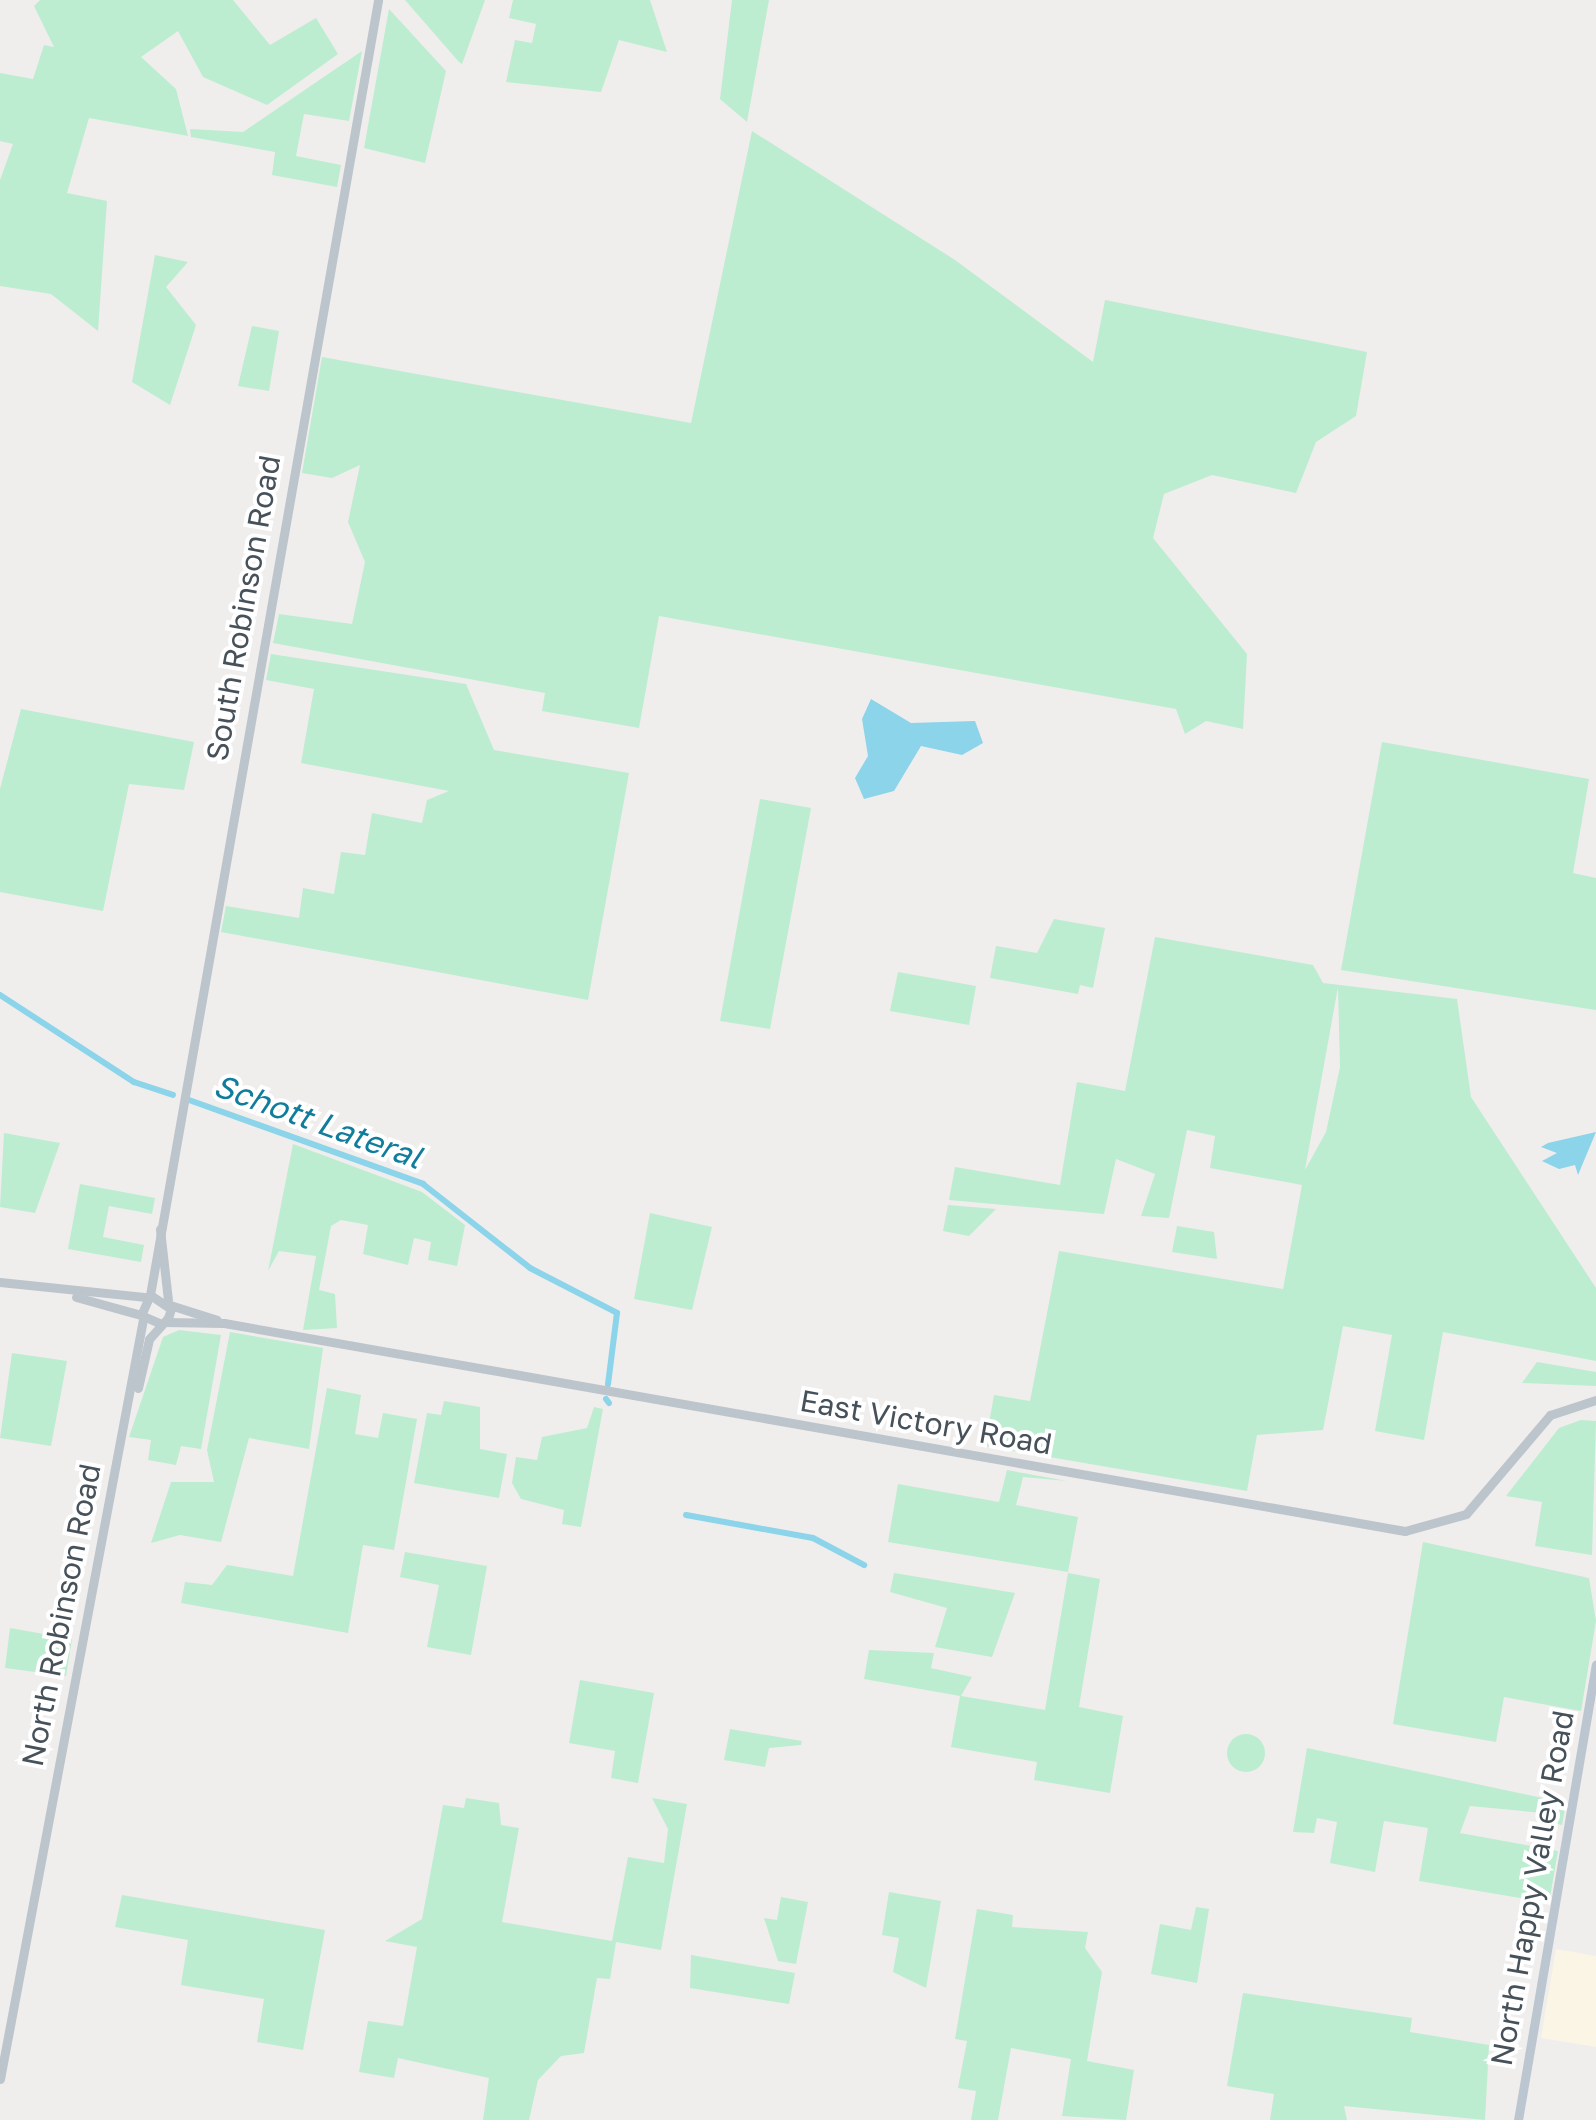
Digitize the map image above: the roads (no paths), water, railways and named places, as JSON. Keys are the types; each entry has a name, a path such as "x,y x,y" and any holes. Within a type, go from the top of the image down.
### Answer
{"main road":[{"name":"North Happy Valley Road","path":"1518,2120 1596,1665"}],"street":[{"name":"South Robinson Road","path":"142,1317 378,0"},
{"name":"South Robinson Road","path":"160,1224 169,1302"},
{"path":"0,1282 64,1293 142,1317"},
{"path":"64,1293 148,1296"},
{"name":"East Victory Road","path":"148,1296 224,1323"},
{"name":"North Robinson Road","path":"133,1397 169,1302"},
{"name":"East Victory Road","path":"142,1317 163,1323 224,1323 1405,1531 1479,1505 1539,1427 1570,1405 1596,1403"},
{"name":"North Robinson Road","path":"0,2079 133,1397 142,1317"}],"water":[{"path":"871,699 911,723 975,721 983,743 962,755 921,746 894,791 864,799 855,778 868,756 862,719"},
{"path":"1596,1132 1578,1175 1575,1165 1559,1169 1542,1161 1557,1153 1541,1147 1548,1143"}],"waterway":[{"name":"Schott Lateral","path":"0,995 134,1082 173,1095"},
{"name":"Schott Lateral","path":"189,1100 423,1184 530,1268 617,1313 608,1384"},
{"name":"Schott Lateral","path":"606,1399 609,1403"},
{"name":"Schott Lateral","path":"686,1515 813,1538 864,1565"}]}
